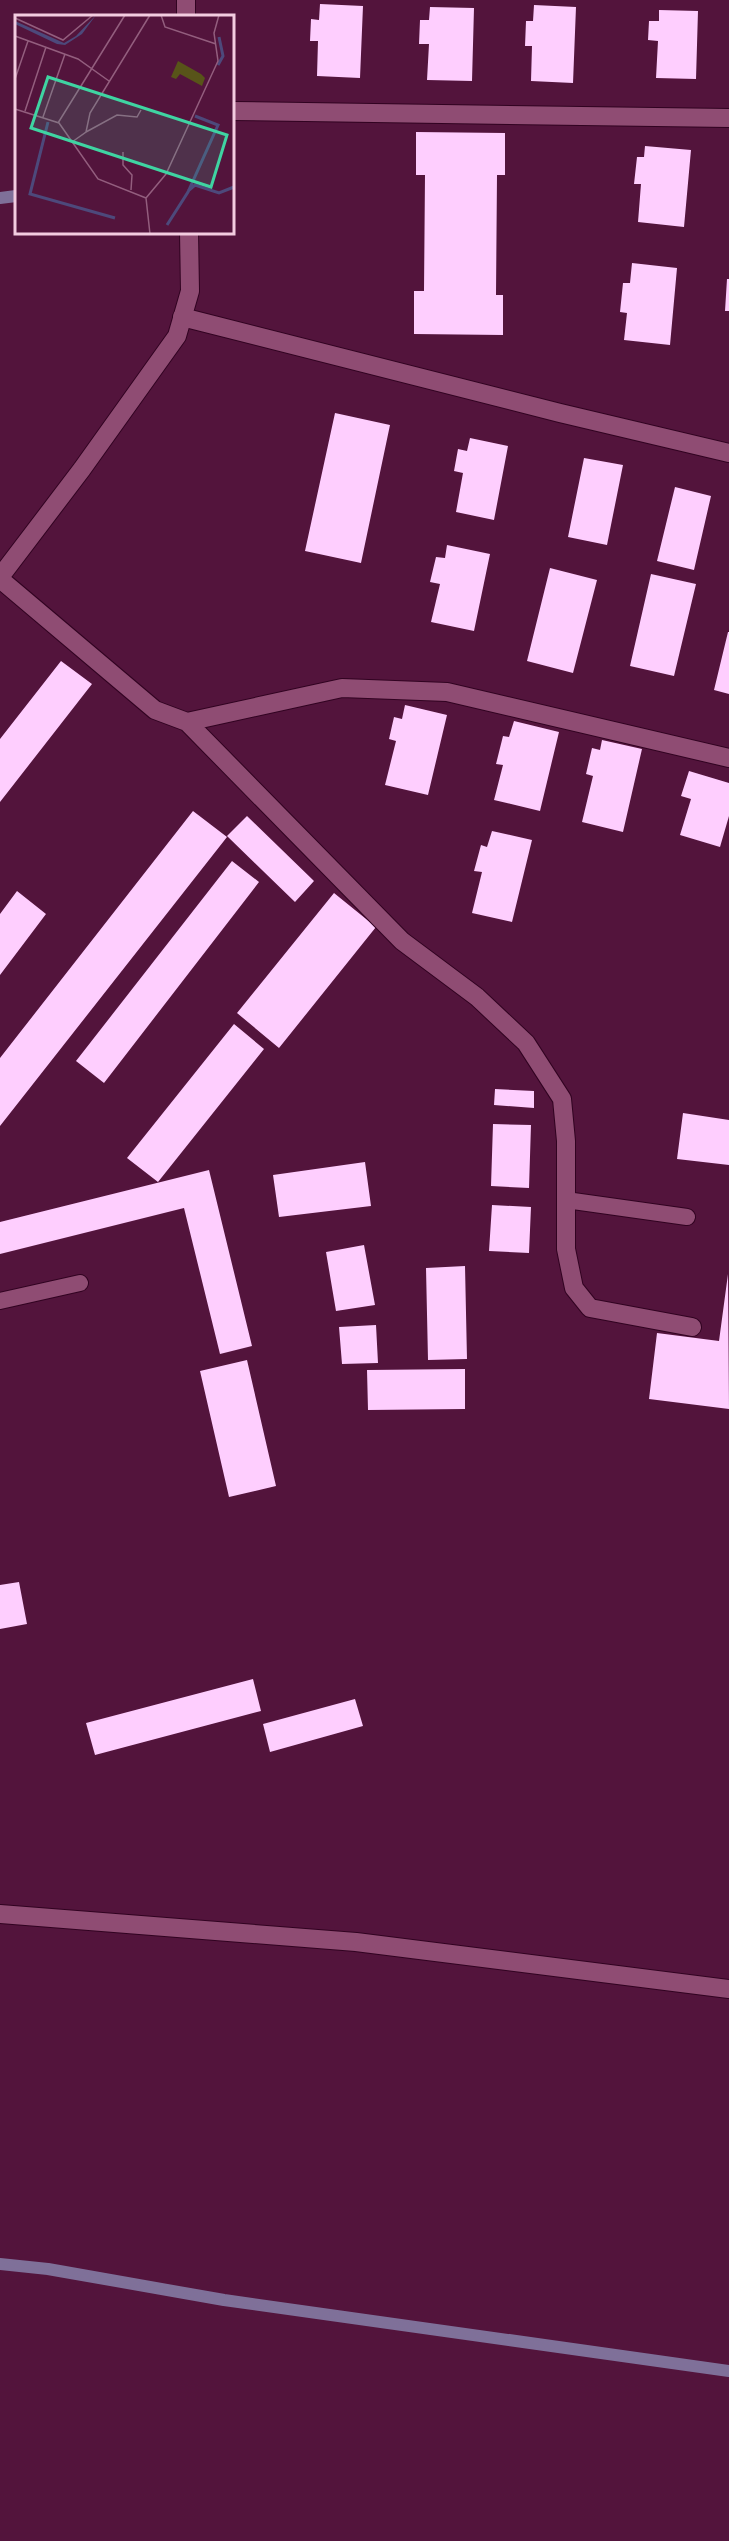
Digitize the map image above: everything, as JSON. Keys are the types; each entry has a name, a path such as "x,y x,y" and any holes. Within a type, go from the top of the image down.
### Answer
{"street":[{"path":"234,111 729,118"},
{"path":"189,234 190,291 177,336 82,469 0,578 155,710 187,722 402,941 477,997 526,1043 562,1099 566,1141 566,1249 574,1288 590,1308 692,1327"},
{"path":"182,316 560,413 729,453"},
{"path":"187,722 342,688 447,692 729,758"},
{"path":"0,1914 356,1942 729,1989"}],"lane":[{"path":"566,1200 687,1217"},
{"path":"0,1301 80,1282"}],"building":[{"path":"320,4 363,6 360,78 317,76 318,41 310,41 311,19 319,20"},
{"path":"534,5 576,7 573,83 531,81 532,46 525,46 526,21 533,21"},
{"path":"430,7 474,8 472,81 427,80 429,44 419,44 420,20 429,20"},
{"path":"659,10 698,11 696,79 656,78 658,41 648,40 649,21 659,21"},
{"path":"416,132 505,133 505,175 497,175 496,295 503,295 503,335 414,334 414,291 424,291 425,175 416,175"},
{"path":"645,146 691,150 684,227 638,222 641,184 634,184 637,157 644,157"},
{"path":"632,263 677,268 670,345 624,340 627,313 620,312 623,283 630,283"},
{"path":"727,279 729,279 729,311 725,311"},
{"path":"335,413 390,425 361,563 305,551"},
{"path":"470,438 508,446 494,520 456,512 463,473 454,471 458,449 467,451"},
{"path":"584,458 623,465 607,545 568,537"},
{"path":"675,487 711,496 694,570 657,561"},
{"path":"447,545 490,554 474,631 431,622 440,584 430,582 436,557 445,558"},
{"path":"550,568 597,580 573,673 527,661"},
{"path":"651,574 696,584 674,676 630,666"},
{"path":"729,632 729,694 714,690"},
{"path":"61,661 92,684 0,802 0,739"},
{"path":"405,705 447,715 428,795 385,785 396,741 389,739 394,717 402,719"},
{"path":"514,721 559,732 540,811 494,800 503,765 496,764 503,736 509,737"},
{"path":"602,740 642,749 623,832 582,822 593,776 586,774 592,748 600,750"},
{"path":"689,771 729,783 729,816 720,847 680,835 691,799 681,796"},
{"path":"193,811 227,837 0,1126 0,1058"},
{"path":"247,816 314,881 295,902 227,836"},
{"path":"492,831 532,840 512,922 472,913 482,872 474,871 481,845 487,847"},
{"path":"232,861 259,882 104,1083 76,1061"},
{"path":"17,891 46,914 0,975 0,914"},
{"path":"334,893 376,927 279,1048 237,1013"},
{"path":"234,1024 264,1049 158,1182 127,1158"},
{"path":"495,1089 534,1091 534,1108 494,1105"},
{"path":"683,1113 729,1120 729,1165 677,1159"},
{"path":"493,1124 531,1125 529,1188 491,1186"},
{"path":"365,1162 371,1206 279,1217 273,1175"},
{"path":"209,1170 252,1346 220,1354 184,1208 0,1254 0,1222"},
{"path":"492,1205 531,1207 529,1253 489,1251"},
{"path":"364,1245 375,1305 336,1311 326,1252"},
{"path":"465,1266 467,1359 428,1360 426,1268"},
{"path":"728,1274 729,1409 649,1399 657,1333 719,1341"},
{"path":"376,1325 378,1363 342,1364 339,1327"},
{"path":"247,1360 276,1486 229,1497 200,1371"},
{"path":"465,1369 465,1409 368,1410 367,1370"},
{"path":"19,1582 27,1624 0,1629 0,1585"},
{"path":"253,1679 261,1711 95,1755 86,1723"},
{"path":"355,1699 363,1726 270,1752 263,1724"}],"waterway":[{"path":"0,198 15,196"},
{"path":"0,2264 48,2269 224,2300 729,2371"}]}
